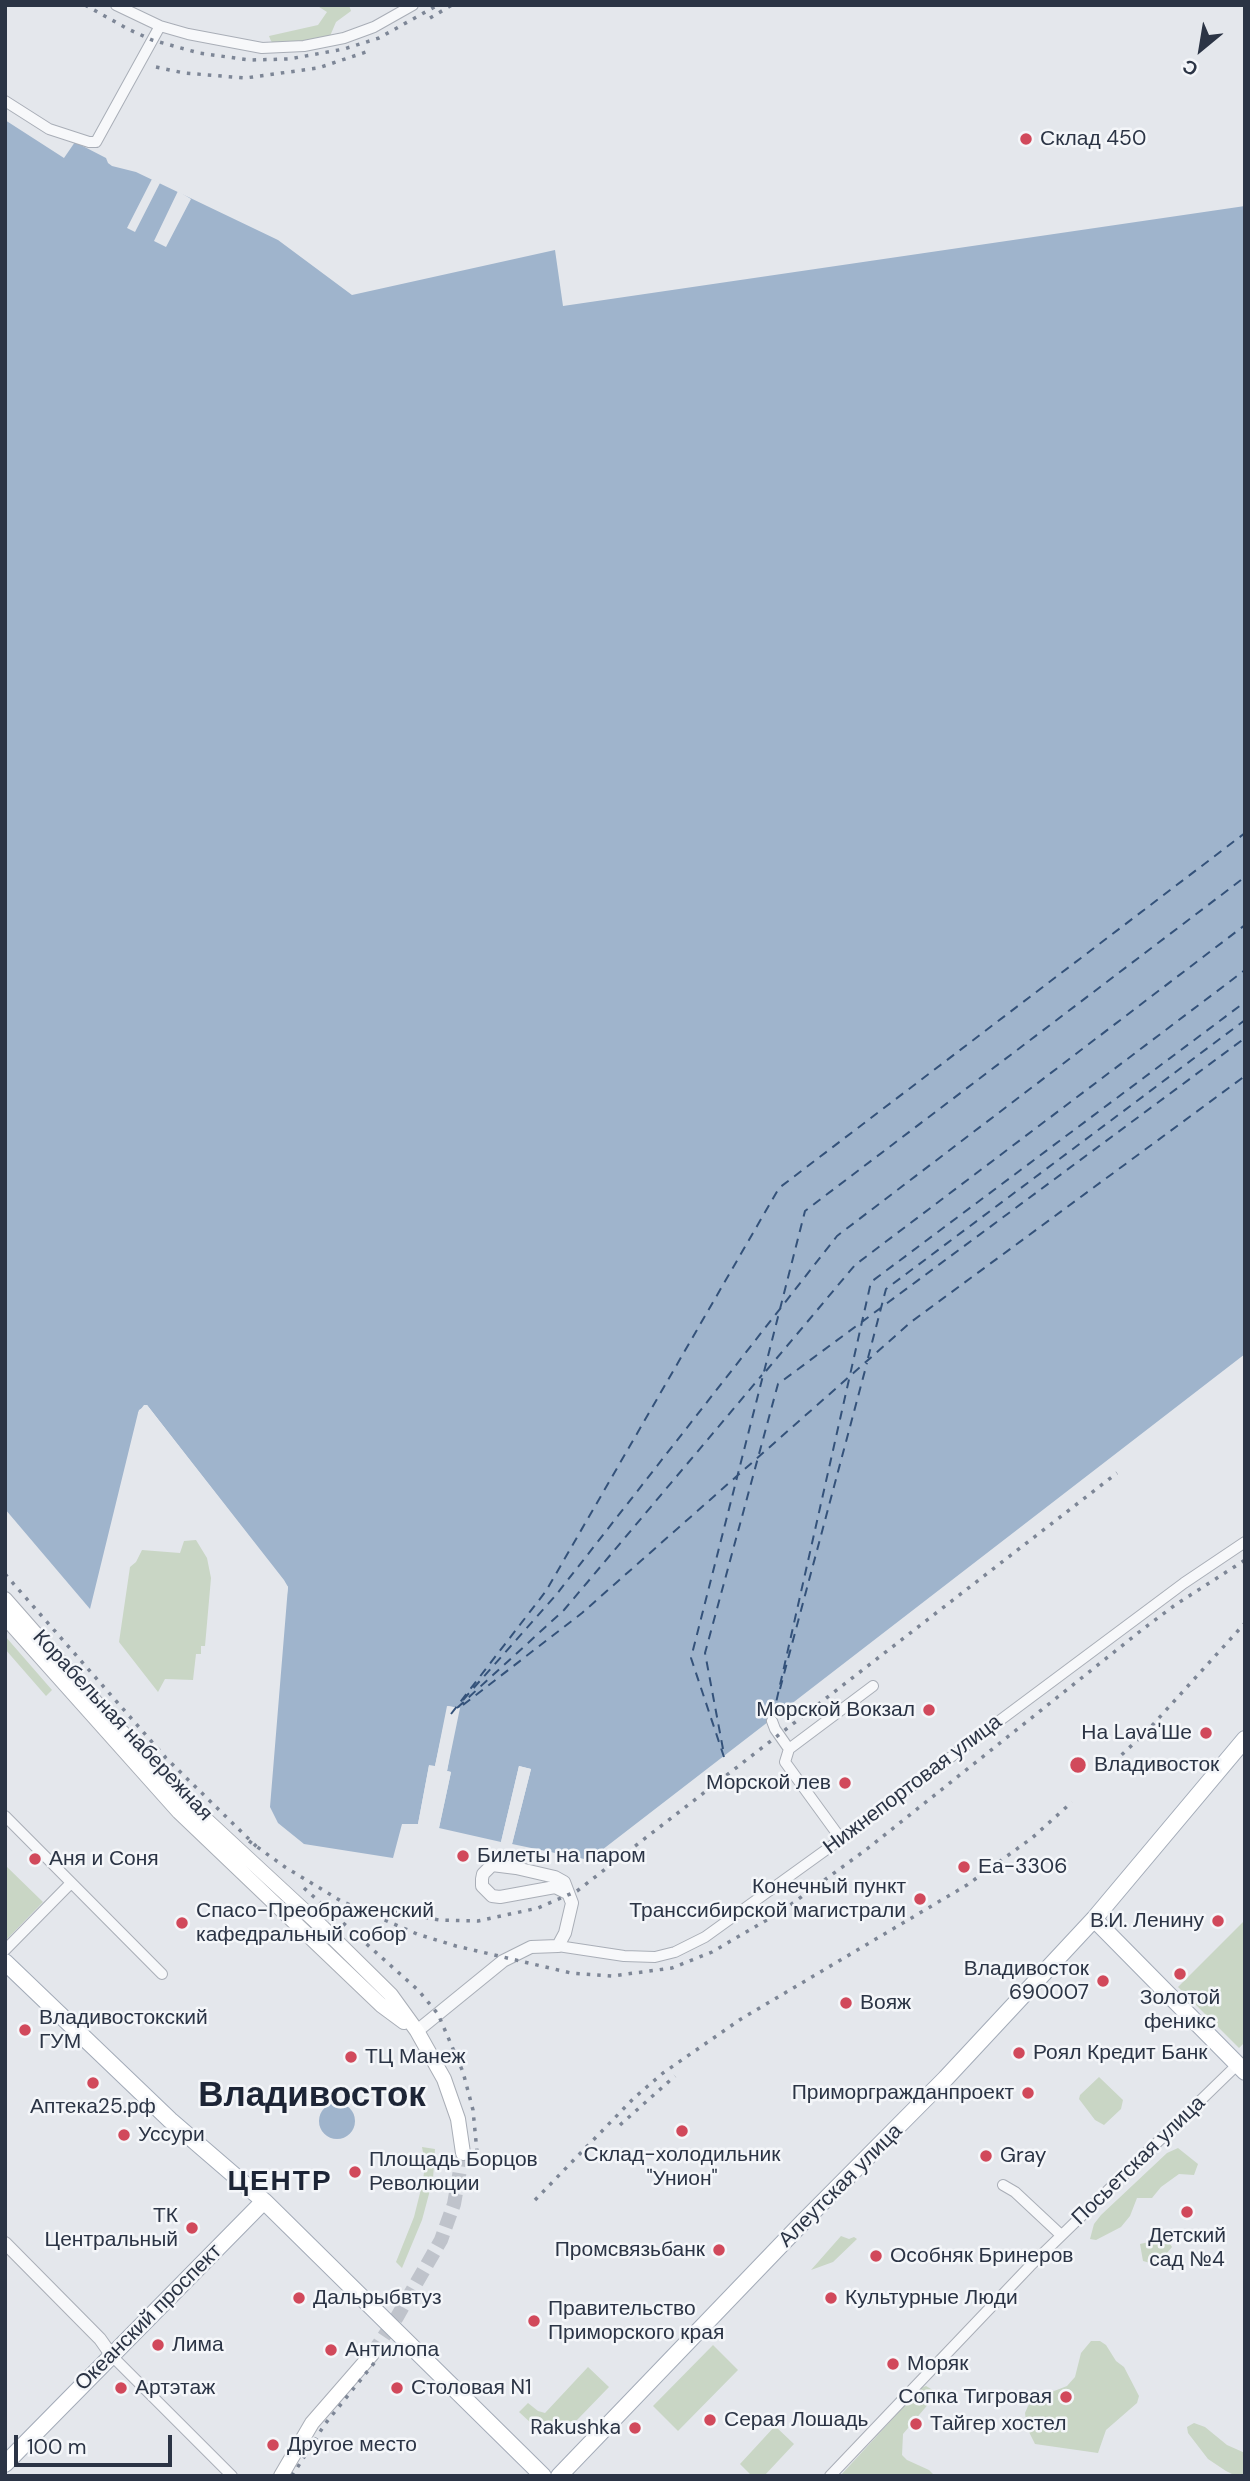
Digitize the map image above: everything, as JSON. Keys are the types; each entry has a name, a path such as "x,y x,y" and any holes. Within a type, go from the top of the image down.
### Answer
{"main road":[{"name":"Корабельная набережная","path":"5,1599 188,1803 391,1995 417,2031 451,2094 463,2153"},
{"name":"Корабельная набережная","path":"5,1617 179,1812 381,2005 417,2031"},
{"name":"Алеутская улица","path":"559,2476 803,2222 921,2105 1094,1919 1245,1739"},
{"path":"1094,1919 1242,2065"},
{"path":"5,1962 161,2112 264,2201 543,2476"},
{"name":"Океанский проспект","path":"5,2464 264,2201"},
{"path":"281,2476 312,2423 372,2354"}],"street":[{"path":"116,5 160,26 204,38 262,48 344,38 374,27 413,5"},
{"path":"5,101 49,129 96,142 160,26"},
{"name":"Нижнепортовая улица","path":"417,2031 507,1959 531,1947 558,1946 644,1957 676,1952 705,1937 1184,1583 1245,1542"},
{"path":"841,1839 785,1762 789,1749 873,1686"},
{"path":"772,1721 789,1749"},
{"path":"5,1816 162,1974"},
{"path":"558,1946 570,1919 572,1903 565,1882 555,1877 503,1865 492,1865 482,1879 482,1886 492,1896 500,1897 555,1887 567,1893"},
{"path":"5,1950 71,1883"},
{"name":"Посьетская улица","path":"830,2476 1061,2235 1242,2065"},
{"path":"1003,2185 1015,2192 1061,2235"},
{"path":"5,2243 100,2339 111,2356 232,2476"}],"green space":[{"path":"316,5 349,5 351,11 336,22 330,36 303,41 271,41 269,36 318,25 327,12"},
{"path":"196,1540 207,1558 211,1578 205,1646 201,1646 201,1654 196,1654 193,1680 165,1679 158,1692 119,1642 130,1567 142,1550 180,1553 184,1541"},
{"path":"5,1636 52,1690 46,1696 5,1649"},
{"path":"5,1865 43,1902 7,1939 5,1937"},
{"path":"1245,1920 1245,2042 1239,2048 1178,1987"},
{"path":"1099,2077 1123,2100 1121,2109 1104,2125 1095,2120 1079,2099"},
{"path":"422,2147 435,2149 433,2179 422,2220 402,2268 396,2262 414,2217 423,2181 425,2163"},
{"path":"1178,2148 1198,2164 1194,2175 1179,2174 1161,2187 1152,2198 1137,2198 1130,2216 1121,2227 1096,2240 1090,2239 1094,2224 1101,2215 1167,2153"},
{"path":"841,2236 857,2239 833,2262 811,2270"},
{"path":"1166,2238 1172,2247 1161,2260 1154,2264 1143,2261 1140,2244"},
{"path":"1091,2341 1100,2341 1106,2345 1116,2361 1124,2367 1139,2396 1137,2403 1106,2430 1098,2453 1035,2444 1027,2428 1025,2413 1028,2406 1038,2394 1067,2386 1075,2377 1081,2353"},
{"path":"713,2345 738,2370 678,2431 653,2406"},
{"path":"588,2367 609,2387 577,2420 568,2422 552,2434 544,2435 519,2412 528,2403 545,2413"},
{"path":"926,2386 936,2392 936,2395 903,2434 902,2455 935,2476 840,2476 921,2388"},
{"path":"1194,2423 1205,2427 1227,2445 1245,2453 1245,2476 1236,2476 1208,2459 1188,2433 1187,2427"},
{"path":"775,2426 794,2444 764,2476 752,2476 740,2464"}],"water":[{"path":"5,120 64,158 75,142 106,158 112,166 136,172 278,240 352,295 555,250 563,306 1245,206 1245,1354 589,1860 512,1844 531,1769 519,1766 501,1842 439,1828 451,1772 447,1771 458,1708 448,1706 435,1766 429,1766 418,1824 402,1824 393,1858 304,1844 278,1823 270,1807 288,1587 147,1405 138,1413 90,1609 5,1509"},
{"path":"337,2103 350,2108 355,2121 350,2134 337,2139 324,2134 319,2121 324,2108"}],"pier":[{"path":"152,179 160,183 135,232 127,228"},
{"path":"178,191 191,199 166,247 154,241"},
{"path":"147,1405 284,1580 288,1587 286,1601 281,1582 145,1408 140,1417 138,1413"},
{"path":"447,1706 460,1708 447,1771 451,1772 439,1828 436,1828 447,1775 444,1771 454,1711 450,1710 438,1767 432,1769 421,1824 418,1824 429,1765 435,1766"},
{"path":"519,1766 531,1769 512,1844 509,1843 527,1771 521,1770 504,1842 501,1842"}],"ferry route":[{"path":"451,1714 546,1591 779,1188 1245,833"},
{"path":"724,1757 691,1658 805,1211 1245,877"},
{"path":"463,1700 556,1595 837,1236 1245,925"},
{"path":"766,1371 855,1265 1245,970"},
{"path":"773,1716 871,1282 1245,1002"},
{"path":"868,1358 886,1289 1245,1020"},
{"path":"723,1749 705,1653 778,1384 1245,1038"},
{"path":"463,1705 582,1613 911,1322 1245,1076"},
{"path":"780,1689 867,1363"},
{"path":"457,1708 564,1610 762,1375"}],"tunnel":[{"path":"372,2354 397,2317 441,2240 454,2204 463,2153"}],"railway":[{"path":"85,5 152,40 199,53 249,60 289,59 344,49 379,38 438,5"},
{"path":"430,18 452,5"},
{"path":"156,67 184,73 245,78 318,68 366,52"},
{"path":"373,1908 439,1920 478,1921 538,1908 577,1891 1117,1473"},
{"path":"249,1841 285,1867 341,1901 417,1934 456,1946 571,1973 612,1976 672,1968 712,1952 782,1911 867,1849 1143,1629 1245,1560"},
{"path":"5,1574 166,1758 257,1847"},
{"path":"1114,1762 1148,1730 1245,1623"},
{"path":"535,2200 634,2098 663,2073 741,2019 967,1885 1032,1838 1072,1802"},
{"path":"304,1888 418,1990 438,2014 463,2072 473,2110 477,2152"},
{"path":"620,2125 675,2076"},
{"path":"292,2476 325,2424 375,2362"}],"place":[{"name":"Склад 450","path":"1026,139"},
{"name":"Морской Вокзал","path":"929,1710"},
{"name":"На Lava'Ше","path":"1206,1733"},
{"name":"Владивосток","path":"1078,1765"},
{"name":"Морской лев","path":"845,1783"},
{"name":"Билеты на паром","path":"463,1856"},
{"name":"Аня и Соня","path":"35,1859"},
{"name":"Еа-3306","path":"964,1867"},
{"name":"Конечный пункт Транссибирской магистрали","path":"920,1899"},
{"name":"В.И. Ленину","path":"1218,1921"},
{"name":"Спасо-Преображенский кафедральный собор","path":"182,1923"},
{"name":"Золотой феникс","path":"1180,1974"},
{"name":"Владивосток 690007","path":"1103,1981"},
{"name":"Вояж","path":"846,2003"},
{"name":"Владивостокский ГУМ","path":"25,2030"},
{"name":"Роял Кредит Банк","path":"1019,2053"},
{"name":"ТЦ Манеж","path":"351,2057"},
{"name":"Аптека25.рф","path":"93,2083"},
{"name":"Приморгражданпроект","path":"1028,2093"},
{"name":"Склад-холодильник \"Унион\"","path":"682,2131"},
{"name":"Уссури","path":"124,2135"},
{"name":"Gray","path":"986,2156"},
{"name":"Площадь Борцов Революции","path":"355,2172"},
{"name":"Детский сад №4","path":"1187,2212"},
{"name":"ТК Центральный","path":"192,2228"},
{"name":"Промсвязьбанк","path":"719,2250"},
{"name":"Особняк Бринеров","path":"876,2256"},
{"name":"Дальрыбвтуз","path":"299,2298"},
{"name":"Культурные Люди","path":"831,2298"},
{"name":"Правительство Приморского края","path":"534,2321"},
{"name":"Лима","path":"158,2345"},
{"name":"Антилопа","path":"331,2350"},
{"name":"Моряк","path":"893,2364"},
{"name":"Артэтаж","path":"121,2388"},
{"name":"Столовая N1","path":"397,2388"},
{"name":"Сопка Тигровая","path":"1066,2397"},
{"name":"Серая Лошадь","path":"710,2420"},
{"name":"Тайгер хостел","path":"916,2424"},
{"name":"Rakushka","path":"635,2428"},
{"name":"Другое место","path":"273,2445"}],"district":[{"name":"Владивосток","path":"312,2097"},
{"name":"ЦЕНТР","path":"280,2183"}]}
